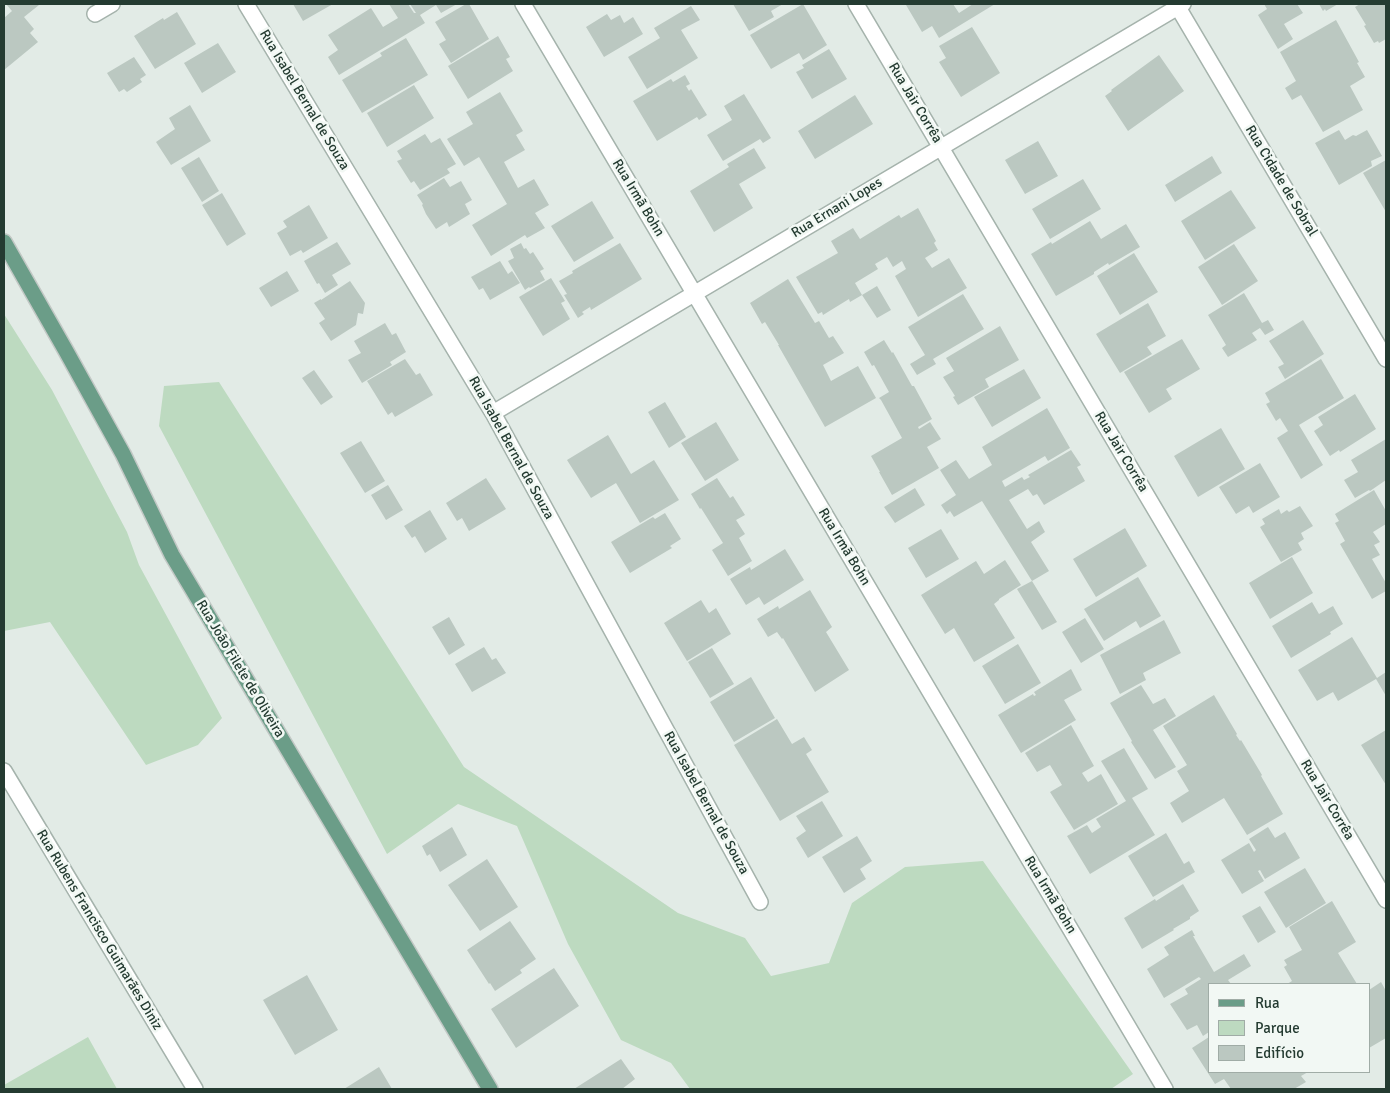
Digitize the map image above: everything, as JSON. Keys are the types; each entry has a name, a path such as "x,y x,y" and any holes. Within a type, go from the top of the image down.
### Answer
{"main road":[{"name":"Rua João Filete de Oliveira","path":"4,242 123,454 172,555 490,1089"}],"street":[{"path":"95,14 112,4"},
{"name":"Rua Isabel Bernal de Souza","path":"246,4 492,413 760,902"},
{"name":"Rua Irmã Bohn","path":"524,4 1164,1089"},
{"name":"Rua Jair Corrêa","path":"856,4 1386,900"},
{"name":"Rua Ernani Lopes","path":"492,413 1179,5"},
{"name":"Rua Cidade de Sobral","path":"1179,5 1386,359"},
{"name":"Rua Rubens Francisco Guimarães Diniz","path":"4,771 195,1089"}],"green space":[{"path":"4,314 52,390 127,532 139,565 222,718 198,745 146,765 50,622 4,631"},
{"path":"219,382 464,767 678,913 745,938 771,976 829,963 852,903 905,867 983,861 1133,1074 1111,1089 690,1089 671,1063 621,1040 568,944 517,826 458,804 387,854 159,426 164,386"},
{"path":"88,1037 117,1089 4,1089 4,1085"}],"building":[{"path":"6,4 39,5 24,17 34,29 30,33 38,42 4,70 4,18 12,11"},
{"path":"293,4 333,4 303,21"},
{"path":"389,4 408,4 416,13 410,4 457,4 441,13 436,5 420,15 425,23 339,75 328,57 338,50 328,35 371,8 383,27 398,18"},
{"path":"469,4 489,39 451,63 439,44 446,40 435,22"},
{"path":"733,4 783,4 771,11 774,17 749,31"},
{"path":"803,4 827,45 803,60 799,53 771,69 750,35"},
{"path":"953,4 959,13 973,4 995,4 939,38 932,26 922,32 906,5"},
{"path":"1264,4 1297,4 1303,13 1284,24 1293,39 1278,49 1258,15 1267,9"},
{"path":"1319,4 1338,4 1323,11"},
{"path":"1360,4 1386,4 1386,39 1379,43 1378,41 1374,43 1355,7"},
{"path":"691,6 700,20 681,30 698,58 647,89 628,57 660,38 654,28"},
{"path":"177,12 196,44 155,69 134,36 163,18 164,20"},
{"path":"607,14 611,20 620,15 624,23 633,17 643,34 604,57 586,27"},
{"path":"1336,20 1365,77 1350,86 1363,110 1323,132 1301,95 1292,100 1285,88 1296,81 1280,52"},
{"path":"972,27 1000,73 961,97 939,62 946,58 939,46"},
{"path":"498,36 510,57 506,59 513,71 468,99 448,66"},
{"path":"406,38 428,75 362,113 342,80 382,56 380,53"},
{"path":"218,43 236,72 202,93 184,63"},
{"path":"829,49 847,79 812,99 796,72 804,68 802,65"},
{"path":"1159,55 1184,91 1128,131 1105,96"},
{"path":"134,57 146,75 140,79 142,82 127,92 124,89 119,92 107,73"},
{"path":"685,75 690,84 686,86 689,91 691,89 707,115 699,120 697,117 657,141 633,101 671,79 673,82"},
{"path":"414,85 434,118 387,147 367,113"},
{"path":"500,92 523,131 516,135 525,150 504,162 518,188 534,179 549,205 535,213 545,228 527,238 525,235 491,256 472,225 507,204 479,157 464,166 447,139 473,124 466,112"},
{"path":"744,94 771,138 763,143 760,139 723,161 707,135 732,120 724,106"},
{"path":"855,95 873,124 815,159 798,131"},
{"path":"190,105 211,141 171,165 156,142 175,129 169,118"},
{"path":"1339,130 1345,140 1367,130 1382,156 1371,161 1372,166 1339,185 1315,143"},
{"path":"425,134 431,143 440,138 456,164 447,169 450,173 420,190 414,181 411,183 397,161 402,159 397,151"},
{"path":"1038,141 1058,176 1025,194 1005,160"},
{"path":"754,148 766,168 739,184 753,208 714,232 690,191 729,167 727,164"},
{"path":"1212,156 1222,173 1175,202 1165,185"},
{"path":"199,157 219,191 202,202 181,168"},
{"path":"1386,160 1386,212 1363,173"},
{"path":"444,178 450,187 461,181 472,200 465,204 470,214 449,227 447,222 436,229 417,195"},
{"path":"1083,179 1101,209 1050,239 1032,209"},
{"path":"1231,190 1256,228 1205,260 1181,221"},
{"path":"222,193 246,234 227,246 202,205"},
{"path":"592,201 614,238 574,262 551,226"},
{"path":"309,205 328,238 303,253 301,250 290,256 277,233 287,227 283,221"},
{"path":"918,208 936,241 934,243 938,250 925,258 932,268 949,258 967,288 918,317 895,276 906,269 902,261 893,267 887,257 875,264 878,269 855,283 862,295 850,302 849,299 823,315 822,312 818,314 796,277 838,253 831,241 853,228 860,239 899,215 901,218"},
{"path":"1090,221 1101,239 1126,224 1140,247 1109,265 1108,263 1094,272 1094,274 1056,296 1031,254 1051,242 1052,244"},
{"path":"337,242 351,264 332,275 338,285 325,293 319,283 317,284 304,261"},
{"path":"521,243 530,254 533,252 544,269 540,271 545,280 525,290 508,261 514,258 510,249"},
{"path":"620,243 642,279 591,310 590,307 582,312 584,314 578,318 564,295 567,294 559,281 573,273 572,271"},
{"path":"1234,244 1258,281 1222,305 1198,267"},
{"path":"1134,253 1158,292 1120,315 1097,276"},
{"path":"500,261 508,274 512,271 520,283 490,300 483,288 479,290 471,277"},
{"path":"287,271 299,291 271,307 259,288"},
{"path":"551,278 565,301 561,303 570,319 543,336 519,297"},
{"path":"788,279 815,323 819,321 829,338 833,336 844,353 823,365 831,381 858,366 876,398 825,427 779,345 765,322 762,324 750,303"},
{"path":"350,281 365,303 363,314 358,313 356,325 331,341 319,323 325,319 314,303"},
{"path":"877,286 891,310 877,318 862,295"},
{"path":"1244,293 1262,323 1268,320 1274,330 1265,335 1260,328 1252,333 1257,340 1228,357 1222,348 1226,345 1208,315"},
{"path":"963,294 984,329 933,359 936,364 917,375 910,364 925,355 908,327"},
{"path":"1148,303 1166,336 1147,347 1152,354 1120,373 1096,334"},
{"path":"1303,320 1324,354 1285,379 1278,367 1284,364 1269,341"},
{"path":"385,323 392,335 396,333 406,352 390,362 392,365 362,383 348,360 361,353 354,341"},
{"path":"1000,326 1019,360 985,379 989,387 958,405 953,397 955,396 943,377 954,371 946,358"},
{"path":"1182,339 1200,369 1166,389 1172,399 1149,413 1124,372"},
{"path":"884,340 912,386 914,386 932,419 918,427 919,429 930,422 941,439 927,447 939,468 892,495 871,456 902,438 879,398 889,392 874,365 872,366 864,352"},
{"path":"405,359 416,375 420,373 433,395 395,417 392,412 388,415 367,381"},
{"path":"1321,359 1344,398 1299,425 1323,465 1301,479 1277,438 1288,431 1280,418 1276,421 1266,404 1270,402 1265,393"},
{"path":"1024,369 1041,398 992,427 974,397"},
{"path":"314,370 333,397 321,405 302,378"},
{"path":"1355,394 1376,429 1340,452 1339,450 1330,456 1314,431 1323,425 1318,417"},
{"path":"665,402 686,437 669,448 648,412"},
{"path":"1047,408 1070,448 1048,461 1045,456 1002,481 1005,487 1022,477 1024,480 1030,477 1028,475 1071,450 1081,465 1077,467 1085,481 1044,505 1037,494 1033,496 1028,489 1009,500 1027,529 1039,521 1045,532 1031,542 1049,571 1032,581 982,501 954,517 950,511 947,514 941,505 956,495 940,470 956,460 969,479 992,465 982,447"},
{"path":"716,422 739,460 705,481 681,443"},
{"path":"1221,428 1245,469 1198,497 1174,456"},
{"path":"608,435 631,474 654,460 679,500 640,523 616,483 591,498 567,460"},
{"path":"1386,439 1386,480 1355,498 1344,480 1358,472 1351,460"},
{"path":"361,441 385,481 365,493 340,453"},
{"path":"1260,463 1280,497 1253,513 1249,506 1236,514 1219,487"},
{"path":"486,478 506,509 469,531 462,518 457,521 446,503"},
{"path":"717,478 730,498 733,496 745,515 736,520 745,534 739,538 752,561 728,576 712,550 723,543 691,494"},
{"path":"388,485 403,510 386,520 371,495"},
{"path":"915,488 925,505 895,523 884,507"},
{"path":"1374,490 1386,511 1386,524 1373,532 1380,542 1374,545 1380,555 1372,559 1386,583 1386,591 1372,599 1340,544 1345,541 1335,523 1339,521 1335,514"},
{"path":"1300,506 1313,526 1301,533 1304,539 1298,543 1302,550 1281,562 1260,527 1265,524 1262,519 1279,509 1281,514"},
{"path":"430,510 447,539 425,553 415,536 412,538 404,526"},
{"path":"665,513 681,539 670,546 672,548 630,573 611,542 653,517 655,519"},
{"path":"1125,528 1147,566 1096,597 1073,559"},
{"path":"941,529 959,559 926,578 908,548"},
{"path":"785,549 804,580 764,605 759,597 746,605 730,579 750,567 751,570"},
{"path":"1292,557 1313,593 1270,619 1249,583"},
{"path":"1005,560 1021,585 994,604 1015,638 974,662 954,628 945,634 921,595 976,561 984,574"},
{"path":"1138,577 1161,616 1140,628 1136,621 1104,641 1084,609"},
{"path":"1032,581 1057,622 1042,630 1017,589"},
{"path":"810,590 832,627 826,632 849,670 815,692 783,638 777,632 768,637 757,619 778,606 779,609"},
{"path":"701,600 709,613 716,608 731,634 687,661 664,623"},
{"path":"1312,602 1319,614 1333,606 1343,624 1330,632 1331,634 1291,658 1272,626"},
{"path":"449,617 465,645 449,655 432,627"},
{"path":"1085,618 1104,649 1081,663 1062,632"},
{"path":"1164,620 1181,653 1143,673 1146,680 1120,694 1100,655"},
{"path":"1352,637 1377,678 1386,672 1386,696 1376,679 1338,701 1333,692 1317,701 1298,670"},
{"path":"1018,644 1041,683 1005,704 982,666"},
{"path":"484,647 492,660 496,658 506,673 472,692 455,664"},
{"path":"712,648 734,684 710,698 688,662"},
{"path":"1071,669 1082,690 1064,700 1076,720 1021,753 998,715 1033,694 1034,696 1036,695 1034,692"},
{"path":"751,677 775,718 734,742 710,702"},
{"path":"1141,685 1153,704 1165,698 1176,716 1153,730 1176,767 1155,779 1131,742 1110,703"},
{"path":"1214,695 1283,814 1247,835 1224,798 1182,823 1170,803 1189,791 1177,771 1187,765 1163,726"},
{"path":"777,719 792,744 804,737 812,750 806,754 829,792 780,821 734,745"},
{"path":"1071,725 1094,766 1082,773 1088,782 1101,774 1118,804 1074,830 1050,792 1062,785 1050,765 1037,772 1025,753"},
{"path":"1386,730 1386,785 1361,745"},
{"path":"1124,748 1148,789 1132,798 1155,835 1090,874 1067,836 1087,825 1092,833 1101,827 1096,819 1126,801 1101,761"},
{"path":"822,801 843,836 808,858 796,838 806,831 796,816"},
{"path":"452,827 467,855 440,872 430,854 427,856 422,846"},
{"path":"1268,827 1275,838 1285,832 1300,858 1265,879 1260,870 1258,871 1264,881 1242,894 1221,860 1249,843 1254,852 1256,850 1249,839"},
{"path":"1166,833 1184,864 1189,861 1195,872 1153,897 1128,856"},
{"path":"857,836 872,861 860,869 866,879 844,893 822,857"},
{"path":"487,859 518,907 480,931 448,885"},
{"path":"1305,868 1326,903 1286,928 1264,892"},
{"path":"1183,884 1199,911 1174,930 1142,949 1124,918"},
{"path":"1332,901 1356,942 1338,953 1356,983 1289,983 1292,981 1284,967 1287,965 1284,960 1302,950 1289,927"},
{"path":"1260,906 1276,932 1258,943 1242,916"},
{"path":"510,921 536,959 520,970 522,973 495,991 467,950"},
{"path":"1192,930 1195,936 1193,936 1214,972 1244,954 1251,966 1228,980 1230,983 1208,983 1208,1033 1203,1036 1197,1025 1187,1030 1170,1004 1188,994 1185,989 1201,979 1199,977 1164,998 1147,969 1169,955 1164,947"},
{"path":"554,968 579,1006 516,1048 491,1009"},
{"path":"307,975 338,1030 295,1055 263,1000"},
{"path":"1381,982 1386,991 1386,1038 1370,1047 1370,989"},
{"path":"1208,1038 1208,1073 1306,1073 1301,1076 1306,1082 1294,1089 1231,1089 1224,1079 1215,1084 1192,1048"},
{"path":"621,1059 635,1079 622,1089 574,1089"},
{"path":"379,1067 392,1089 344,1089"}]}
